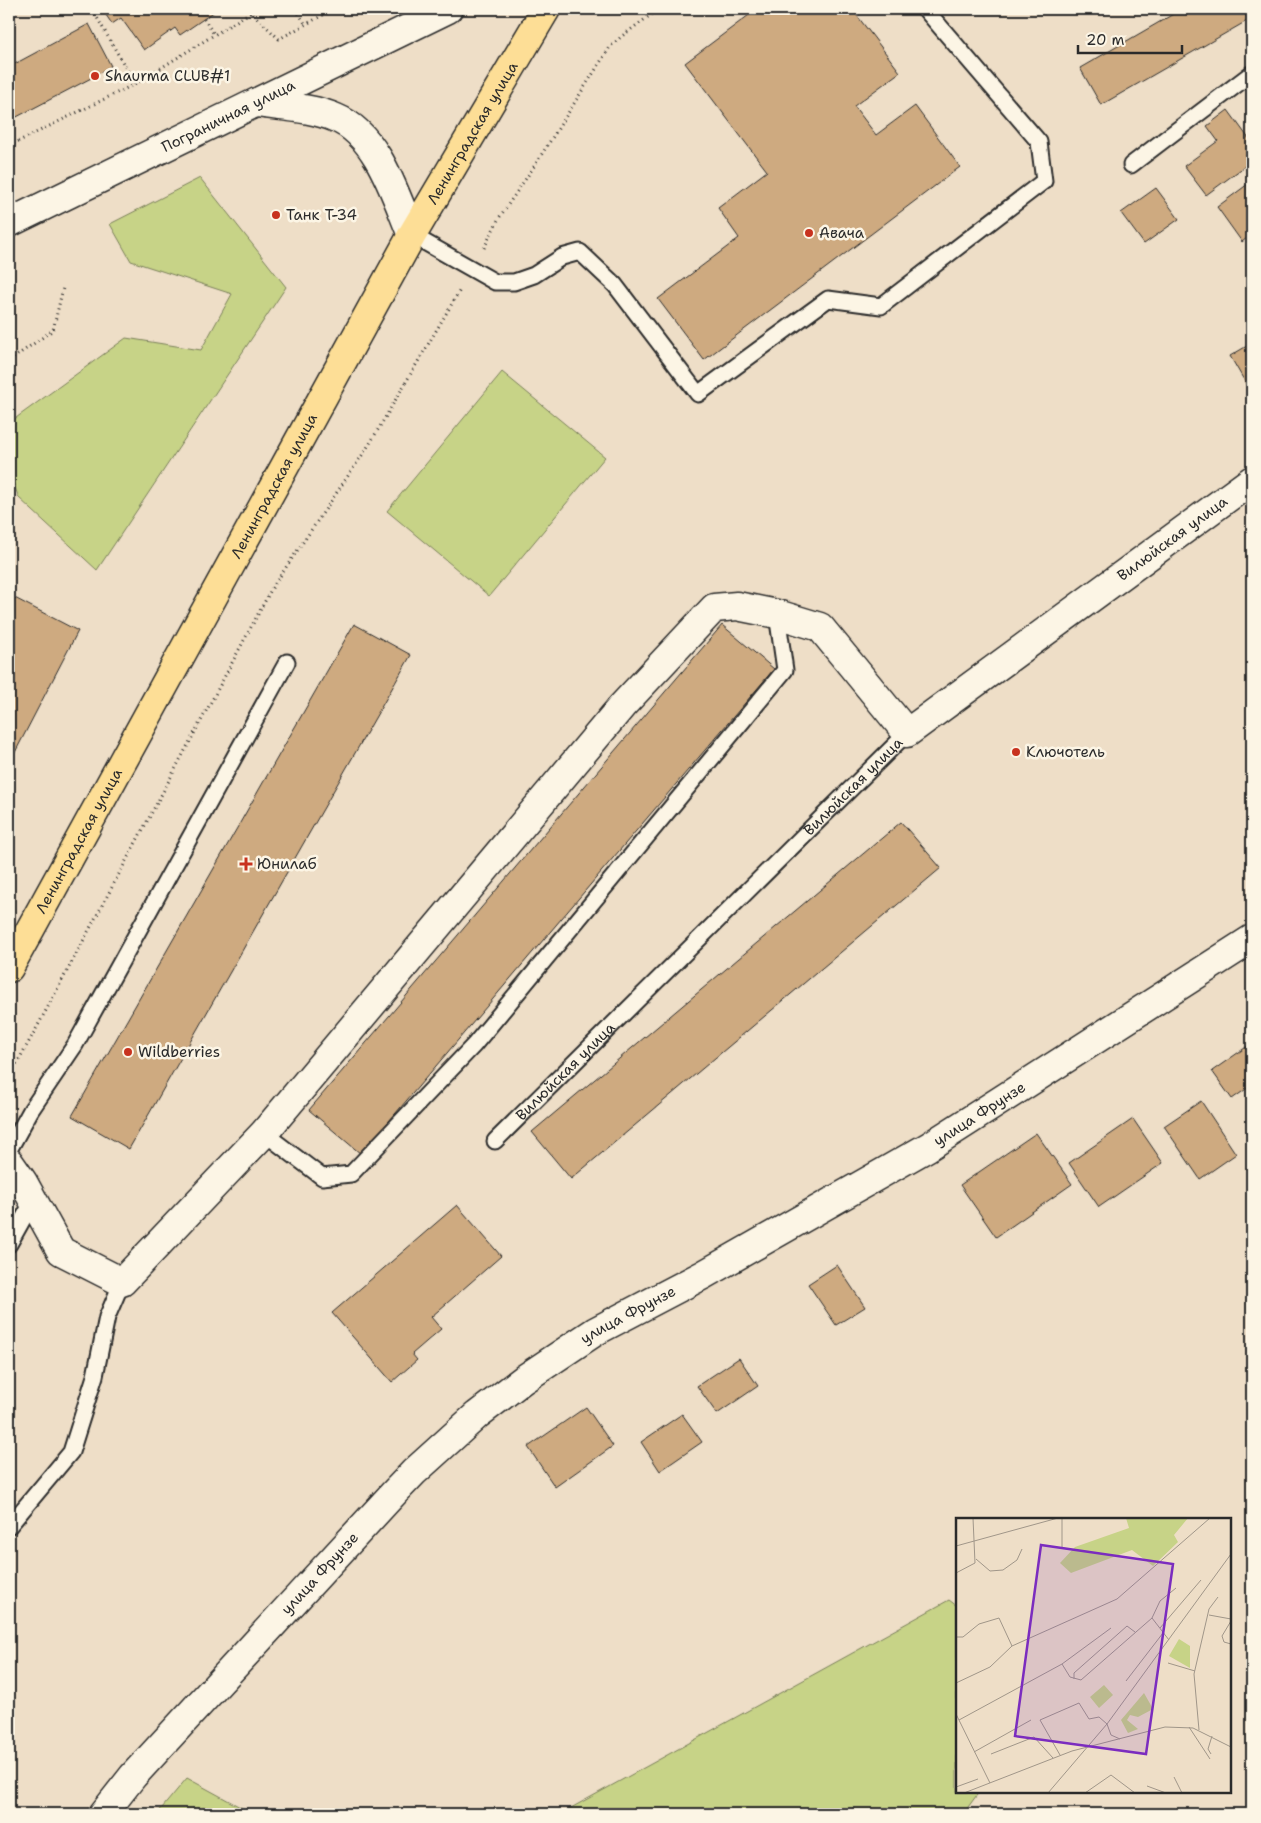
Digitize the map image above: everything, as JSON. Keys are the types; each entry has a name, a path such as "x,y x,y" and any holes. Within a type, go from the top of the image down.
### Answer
{"main road":[{"name":"Ленинградская улица","path":"9,968 412,235 546,9"}],"street":[{"name":"Пограничная улица","path":"9,223 448,9"},
{"path":"256,103 326,114 343,121 360,134 378,156 412,235"},
{"name":"Вилюйская улица","path":"907,733 1252,480"},
{"path":"9,1162 61,1251 122,1282 264,1133 622,706 714,608 737,606 777,614 820,627 907,733"},
{"name":"улица Фрунзе","path":"103,1814 133,1776 382,1505 414,1472 477,1415 516,1385 596,1331 703,1276 928,1147 1252,938"}],"lane":[{"path":"412,235 495,282 514,282 534,276 562,257 580,252 615,285 698,394 828,298 881,306 1044,181 1039,142 925,9"},
{"path":"1131,165 1252,73"},
{"path":"264,1133 322,1177 351,1174 474,1045 785,670 777,614"},
{"path":"9,1150 31,1110 75,1045 287,662"},
{"name":"Вилюйская улица","path":"495,1141 907,733"},
{"path":"9,1244 33,1201"},
{"path":"9,1526 72,1452 95,1376 107,1317 122,1282"}],"path":[{"path":"9,146 135,84 255,9"},
{"path":"296,9 306,26"},
{"path":"251,12 279,39 306,26 334,9"},
{"path":"9,1077 272,588 369,444 472,270 499,218 610,47 659,9"},
{"path":"96,14 135,84"},
{"path":"204,19 214,34"},
{"path":"9,361 53,330 63,288"}],"green space":[{"path":"200,178 286,287 97,570 19,498 9,472 9,423 126,338 201,350 232,294 131,261 110,224"},
{"path":"502,372 605,457 489,596 387,511"},
{"path":"949,1600 956,1605 956,1793 978,1793 963,1814 560,1814"},
{"path":"187,1778 253,1814 157,1814"}],"building":[{"path":"102,9 218,9 180,35 175,28 144,50 121,18 112,24"},
{"path":"757,9 852,9 900,72 854,106 876,135 915,106 960,167 704,360 658,299 739,238 718,208 767,171 685,63"},
{"path":"1182,9 1252,9 1252,18 1101,105 1080,68"},
{"path":"89,24 111,66 9,121 9,67"},
{"path":"1228,110 1252,143 1252,161 1206,195 1184,166 1218,141 1207,126"},
{"path":"1252,181 1252,234 1242,242 1217,207"},
{"path":"1156,188 1179,219 1144,244 1121,213"},
{"path":"1252,343 1252,394 1230,356"},
{"path":"9,595 78,631 9,764"},
{"path":"354,624 411,655 129,1149 72,1116"},
{"path":"722,625 774,669 361,1154 309,1110"},
{"path":"901,822 941,868 571,1179 532,1132"},
{"path":"1252,1043 1252,1085 1232,1099 1212,1071"},
{"path":"1201,1101 1236,1154 1200,1179 1164,1126"},
{"path":"1133,1119 1163,1163 1099,1207 1069,1163"},
{"path":"1036,1133 1072,1184 996,1237 960,1185"},
{"path":"457,1205 501,1256 431,1317 441,1329 412,1354 417,1360 392,1382 332,1313"},
{"path":"837,1265 865,1307 836,1325 808,1284"},
{"path":"739,1358 758,1386 717,1414 697,1386"},
{"path":"586,1407 613,1446 555,1487 528,1447"},
{"path":"682,1414 702,1442 660,1471 641,1442"}],"place":[{"name":"Shaurma CLUB#1","path":"95,76"},
{"name":"Танк Т-34","path":"276,215"},
{"name":"Авача","path":"809,233"},
{"name":"Ключотель","path":"1016,752"},
{"name":"Юнилаб","path":"246,864"},
{"name":"Wildberries","path":"128,1052"}]}
